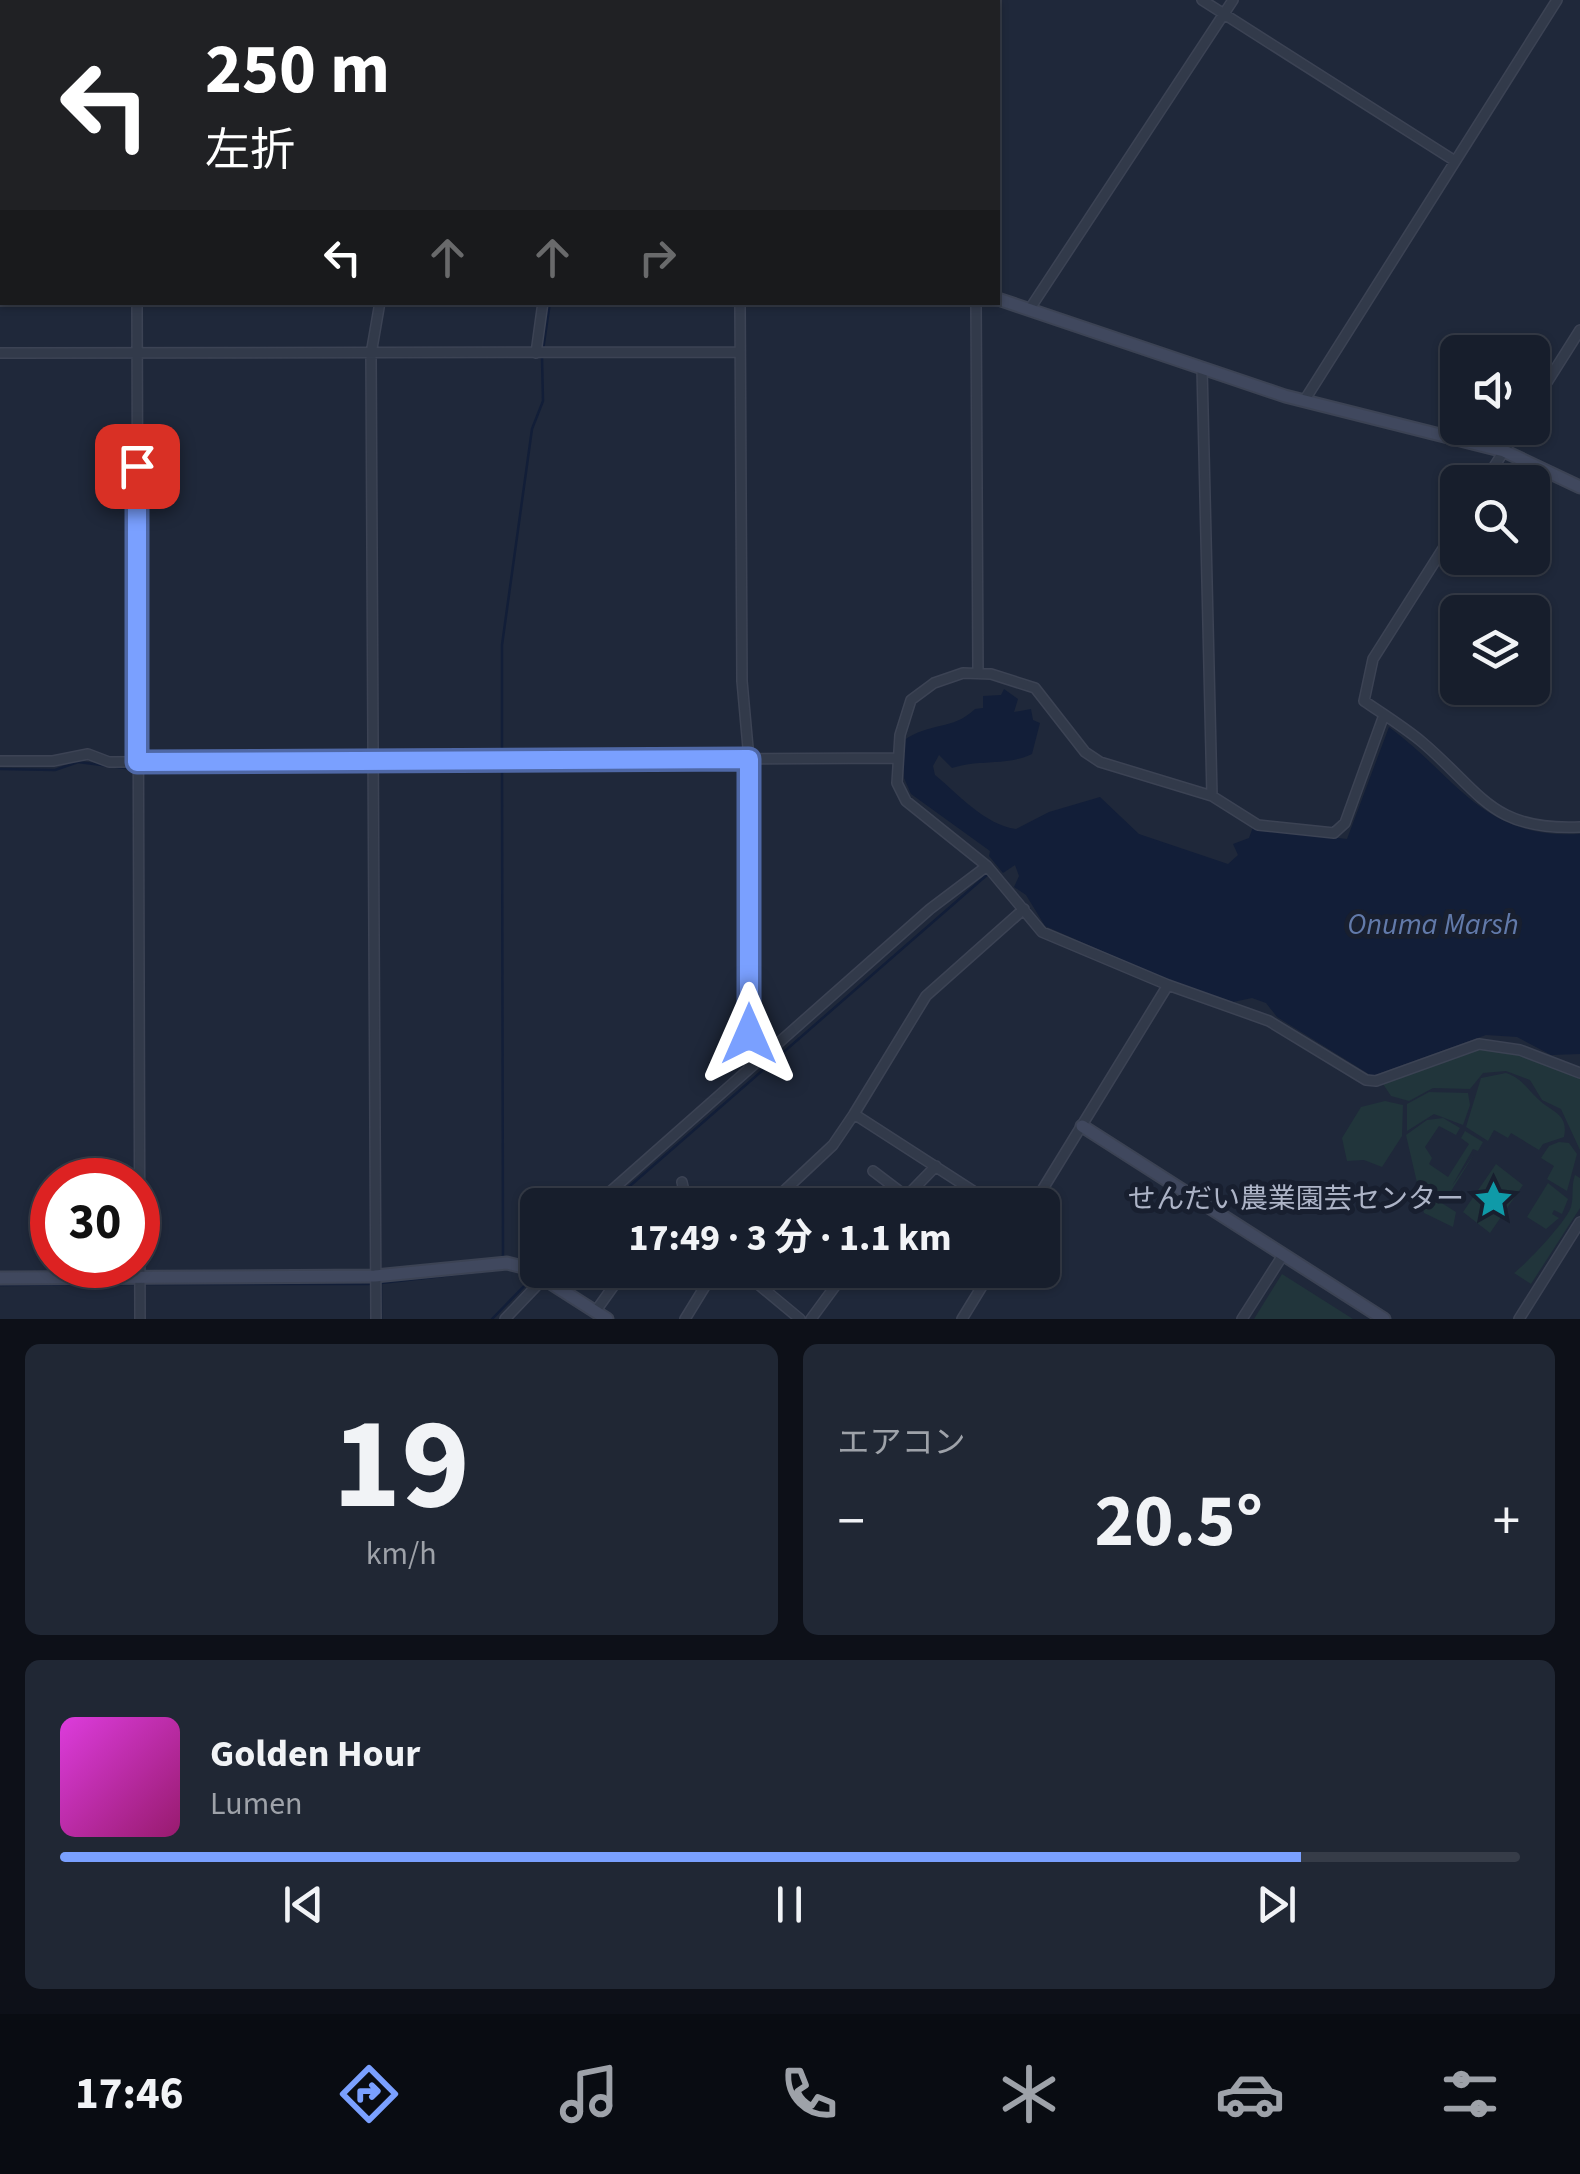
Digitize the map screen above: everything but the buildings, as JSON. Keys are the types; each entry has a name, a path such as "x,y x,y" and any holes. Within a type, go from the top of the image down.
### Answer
{"street":[{"path":"1202,0 1455,161"},
{"path":"1029,310 1233,0"},
{"path":"1304,400 1557,0"},
{"path":"1000,301 1304,400 1504,450 1580,486"},
{"path":"137,305 139,1158"},
{"path":"376,1319 371,354 379,305"},
{"path":"541,353 543,305"},
{"path":"740,305 742,681 749,759 749,1068"},
{"path":"976,305 978,673"},
{"path":"1550,378 1580,330"},
{"path":"0,354 740,352"},
{"path":"1202,367 1212,796"},
{"path":"1495,465 1507,445"},
{"path":"1440,553 1372,660 1363,697 1422,742 1504,818 1546,828 1580,827"},
{"path":"1384,715 1340,830 1258,825 1212,796 1093,758 1036,688 978,673 947,676 911,700 898,758 897,783 906,802 990,869 1042,932 1168,985 1269,1020 1371,1082 1479,1044 1520,1050 1580,1074"},
{"path":"0,761 53,761 88,754 109,762 898,758"},
{"path":"614,1188 930,909 990,869"},
{"path":"786,1188 832,1145 926,996 1024,908"},
{"path":"1044,1188 1168,985"},
{"path":"854,1114 969,1188"},
{"path":"1082,1126 1384,1319"},
{"path":"914,1188 936,1166"},
{"path":"873,1171 895,1188"},
{"path":"682,1182 683,1188"},
{"path":"1519,1319 1580,1222"},
{"path":"1242,1319 1282,1255"},
{"path":"160,1277 376,1276 504,1263 520,1268"},
{"path":"0,1278 30,1278"},
{"path":"140,1288 140,1319"},
{"path":"505,1319 525,1288"},
{"path":"559,1288 601,1315 616,1288"},
{"path":"684,1319 704,1288"},
{"path":"763,1288 800,1319"},
{"path":"811,1319 834,1288"},
{"path":"962,1319 981,1288"}],"shaded area":[{"path":"1475,1048 1520,1052 1580,1077 1580,1150 1561,1109 1542,1100 1530,1080 1506,1071 1483,1073 1470,1089 1433,1088 1409,1101 1391,1096 1383,1084"},
{"path":"1506,1073 1558,1114 1564,1123 1564,1137 1543,1144 1539,1150 1511,1133 1508,1138 1494,1130 1488,1141 1466,1127 1481,1078"},
{"path":"1429,1092 1468,1093 1470,1105 1463,1125 1434,1114 1407,1131 1407,1104"},
{"path":"1385,1101 1403,1105 1402,1136 1382,1167 1364,1160 1347,1161 1342,1138 1361,1107"},
{"path":"1443,1118 1460,1128 1456,1135 1439,1126 1425,1147 1432,1158 1429,1164 1448,1177 1469,1144 1461,1138 1465,1131 1483,1142 1478,1151 1473,1149 1452,1186 1474,1154 1445,1201 1440,1202 1456,1212 1453,1227 1424,1213 1406,1135 1427,1120"},
{"path":"1569,1143 1577,1154 1567,1191 1547,1179 1554,1166 1541,1158 1549,1146"},
{"path":"1496,1164 1523,1185 1490,1233 1463,1212"},
{"path":"1575,1175 1580,1178 1580,1208 1531,1284 1514,1273 1568,1214"},
{"path":"1548,1183 1568,1199 1562,1214 1554,1210 1552,1214 1559,1218 1546,1229 1527,1217"},
{"path":"1282,1274 1353,1319 1254,1319"}],"water":[{"name":"Onuma Marsh","path":"1004,689 1018,699 1014,712 1031,709 1033,720 1040,723 1032,754 952,768 939,755 933,766 935,775 983,815 1016,829 1049,812 1100,797 1139,834 1228,864 1238,855 1233,844 1249,838 1253,827 1347,839 1389,727 1495,816 1547,833 1580,834 1580,1054 1551,1055 1517,1037 1486,1035 1372,1076 1277,1017 1266,1003 1252,998 1233,1002 1173,982 1045,926 1026,895 1014,887 1019,876 1015,865 1003,873 989,856 990,851 911,794 904,778 903,741 983,708 983,696 1001,695"}],"waterway":[{"path":"543,350 550,305"},
{"path":"502,755 502,645 532,429 543,401 542,358"},
{"path":"0,769 55,770 78,762 133,769"},
{"path":"502,765 503,1261"},
{"path":"144,768 367,770"},
{"path":"380,770 502,770"},
{"path":"628,1188 988,874"},
{"path":"381,1319 381,1283 504,1269"},
{"path":"160,1284 369,1284"},
{"path":"0,1285 30,1285"},
{"path":"492,1319 522,1288"}],"place":[{"name":"せんだい農業園芸センター","path":"1494,1199"}],"route":[{"path":"137,466 137,762 749,759 749,1034"}]}
